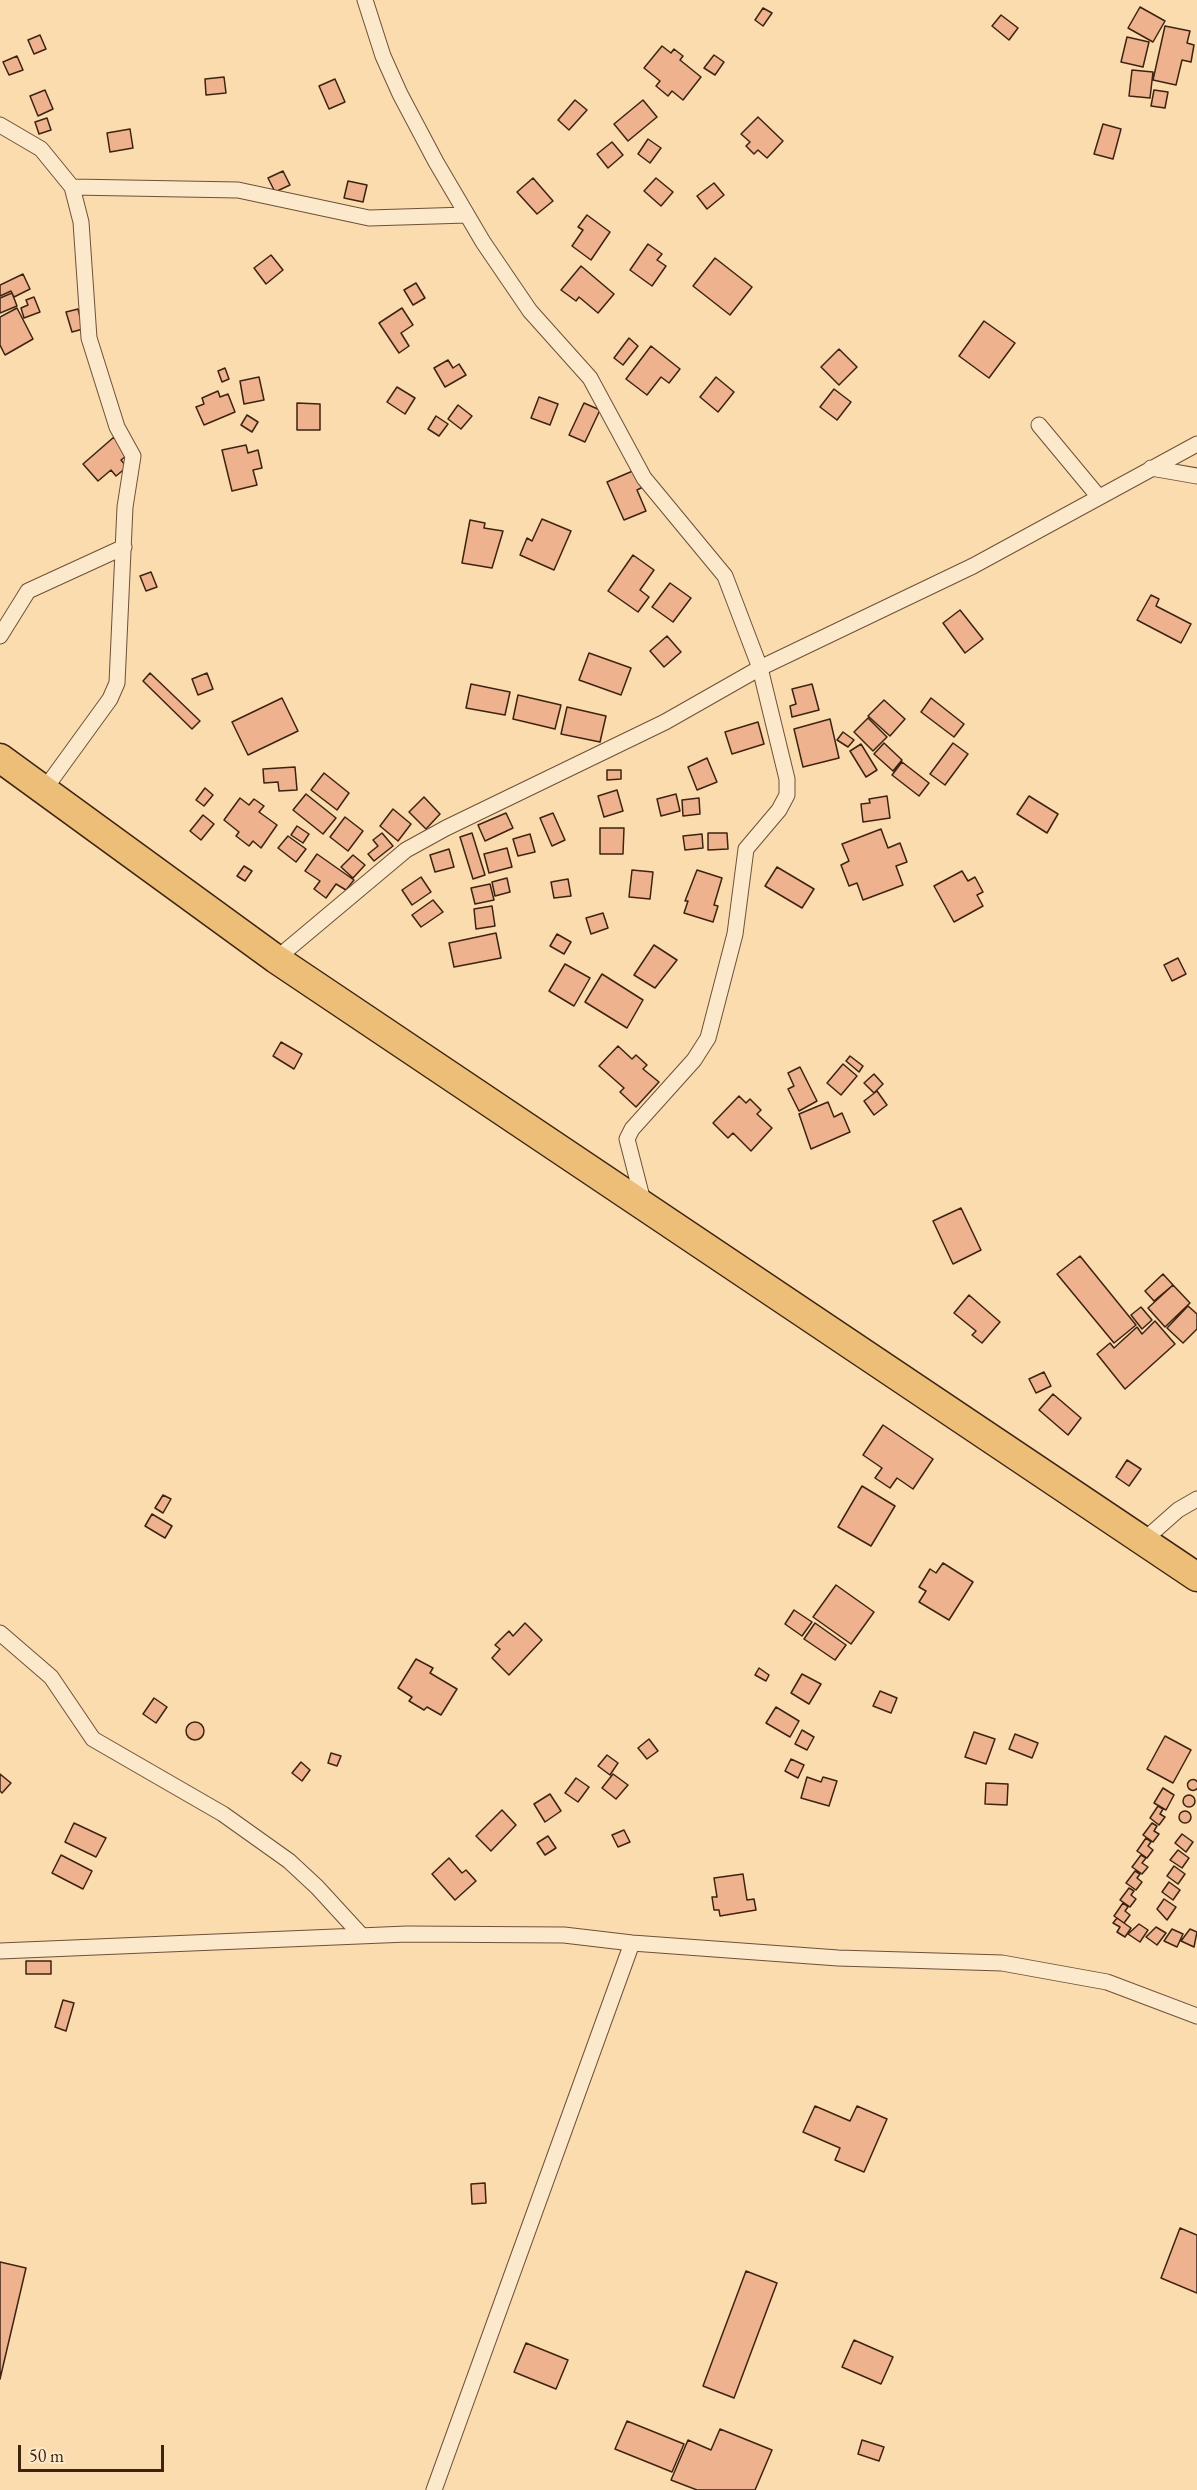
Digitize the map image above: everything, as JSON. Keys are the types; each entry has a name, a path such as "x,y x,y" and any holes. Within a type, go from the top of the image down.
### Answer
{"highway":[{"path":"0,758 276,959 1197,1576"}],"street":[{"path":"365,0 383,56 400,94 467,215 517,293 590,378 644,478 725,576 760,668 787,779 787,795 779,810 746,849 735,934 715,1020 708,1038 694,1060 632,1129 627,1138 645,1206"},
{"path":"0,125 41,149 72,187 81,222 89,338 117,427 133,456 125,507 117,683 110,699 44,790"},
{"path":"72,187 238,190 369,218 467,215"},
{"path":"1039,425 1098,496"},
{"path":"276,959 406,850 486,806 665,722 760,668 973,566 1195,442"},
{"path":"1151,468 1197,476"},
{"path":"0,636 28,591 124,547"},
{"path":"1143,1541 1178,1510 1197,1499"},
{"path":"0,1633 51,1677 93,1739 223,1814 290,1862 362,1936"},
{"path":"0,1951 362,1936 564,1935 632,1943 838,1959 1002,1963 1107,1982 1197,2016"},
{"path":"434,2490 632,1943"}],"building":[{"path":"1140,7 1165,21 1153,42 1128,28"},
{"path":"763,8 772,13 763,26 755,20"},
{"path":"1001,15 1018,28 1009,40 992,26"},
{"path":"1165,26 1190,31 1187,43 1194,45 1191,62 1182,60 1176,85 1153,80"},
{"path":"40,35 46,49 34,54 28,40"},
{"path":"1127,37 1149,42 1143,67 1121,62"},
{"path":"662,46 671,53 674,49 683,56 680,60 701,77 683,100 672,91 668,96 656,86 660,81 644,68"},
{"path":"714,55 724,62 715,75 704,68"},
{"path":"17,56 23,70 9,75 3,62"},
{"path":"1132,70 1153,72 1150,98 1129,96"},
{"path":"224,77 226,93 206,95 205,79"},
{"path":"335,79 345,102 329,109 319,86"},
{"path":"45,90 53,109 38,116 30,96"},
{"path":"1154,90 1168,92 1165,108 1151,106"},
{"path":"575,100 587,110 569,130 558,120"},
{"path":"643,100 657,117 628,141 614,124"},
{"path":"758,117 783,141 767,158 758,150 754,154 746,146 750,142 741,134"},
{"path":"47,118 51,130 39,134 35,122"},
{"path":"1103,124 1121,129 1113,159 1094,154"},
{"path":"130,129 133,148 110,152 107,133"},
{"path":"648,139 661,148 650,163 638,154"},
{"path":"612,142 623,155 608,168 597,154"},
{"path":"283,171 290,185 275,192 268,178"},
{"path":"533,178 553,201 537,214 517,192"},
{"path":"656,178 673,192 661,206 644,191"},
{"path":"348,181 367,185 363,202 344,198"},
{"path":"714,183 724,195 707,209 697,196"},
{"path":"587,215 610,232 591,260 572,246 583,230 578,227"},
{"path":"648,244 662,254 657,260 666,266 652,286 630,270"},
{"path":"271,255 283,270 266,284 254,268"},
{"path":"715,258 752,287 730,315 693,286"},
{"path":"581,266 614,294 598,313 579,297 576,301 561,290"},
{"path":"23,274 30,289 14,297 11,291 0,296 0,285"},
{"path":"416,283 425,298 413,305 404,290"},
{"path":"12,293 17,306 0,313 0,298"},
{"path":"34,297 40,312 24,318 21,308 28,305 26,300"},
{"path":"17,308 33,339 5,355 0,345 0,317"},
{"path":"402,308 413,325 401,333 409,346 399,353 379,323"},
{"path":"78,309 83,329 72,332 66,312"},
{"path":"984,321 1015,343 989,378 959,356"},
{"path":"629,338 638,346 623,365 614,358"},
{"path":"651,346 680,369 669,383 661,377 647,395 626,379"},
{"path":"839,349 857,367 839,385 821,367"},
{"path":"448,360 453,368 459,364 466,375 445,387 434,368"},
{"path":"225,368 229,379 222,382 218,371"},
{"path":"259,377 264,400 244,404 240,381"},
{"path":"716,377 734,392 718,412 700,397"},
{"path":"397,387 415,398 405,414 387,402"},
{"path":"834,389 851,402 837,420 820,407"},
{"path":"218,391 220,397 228,394 235,412 204,425 196,407 204,404 202,398"},
{"path":"539,397 558,404 550,425 531,418"},
{"path":"297,403 320,404 320,430 297,430"},
{"path":"584,403 600,410 585,442 569,435"},
{"path":"458,405 472,416 461,429 448,419"},
{"path":"247,415 258,422 252,432 241,425"},
{"path":"436,416 448,424 439,436 428,429"},
{"path":"114,437 129,454 121,460 127,467 116,476 111,470 98,481 83,464"},
{"path":"246,445 248,453 258,450 262,468 253,470 257,485 232,491 222,450"},
{"path":"635,470 643,487 637,490 646,511 624,520 607,482"},
{"path":"542,519 571,531 554,570 520,555 527,538 532,541"},
{"path":"470,520 485,523 484,528 503,531 492,568 462,563"},
{"path":"633,555 654,570 640,590 649,597 638,612 608,591"},
{"path":"151,572 157,587 146,591 140,576"},
{"path":"670,583 691,598 673,622 652,607"},
{"path":"1151,595 1159,599 1156,606 1191,624 1181,643 1137,620"},
{"path":"960,610 983,639 965,653 943,623"},
{"path":"667,636 681,652 664,667 650,651"},
{"path":"589,653 631,668 621,695 579,680"},
{"path":"150,673 200,721 192,729 143,681"},
{"path":"207,673 213,689 198,695 192,679"},
{"path":"471,684 510,692 505,715 466,708"},
{"path":"812,684 819,710 792,717 790,706 796,704 792,689"},
{"path":"518,695 561,705 555,729 513,719"},
{"path":"282,698 298,731 248,755 232,722"},
{"path":"931,698 964,724 954,737 921,712"},
{"path":"884,700 905,719 890,736 868,716"},
{"path":"567,707 606,716 600,742 561,734"},
{"path":"868,718 887,737 873,751 854,732"},
{"path":"830,719 839,758 803,767 794,729"},
{"path":"758,722 764,744 732,754 725,732"},
{"path":"843,732 854,740 848,747 837,740"},
{"path":"884,743 902,760 893,771 874,754"},
{"path":"953,743 968,754 945,785 930,774"},
{"path":"861,744 877,770 866,777 850,751"},
{"path":"707,758 717,782 697,790 688,767"},
{"path":"902,762 929,783 919,796 892,775"},
{"path":"295,767 297,790 279,791 278,782 264,783 263,769"},
{"path":"607,770 621,770 621,779 607,780"},
{"path":"324,773 349,793 337,810 311,790"},
{"path":"205,788 213,795 204,806 196,800"},
{"path":"617,790 623,811 604,817 598,796"},
{"path":"306,794 336,818 323,834 293,810"},
{"path":"676,794 680,811 661,816 657,799"},
{"path":"887,796 890,818 863,822 861,804 870,803 869,799"},
{"path":"1029,796 1058,814 1047,833 1017,814"},
{"path":"424,797 440,814 426,829 409,812"},
{"path":"240,798 249,805 254,799 264,806 259,812 277,825 261,848 253,841 249,846 236,836 239,832 224,820"},
{"path":"699,798 700,814 683,816 682,800"},
{"path":"393,809 411,824 398,841 380,826"},
{"path":"506,813 513,828 485,841 478,825"},
{"path":"553,813 565,840 552,846 540,818"},
{"path":"203,815 214,824 201,840 190,831"},
{"path":"345,817 363,831 348,851 330,837"},
{"path":"297,826 309,834 303,843 291,835"},
{"path":"600,828 624,828 623,854 600,854"},
{"path":"881,829 888,848 900,843 907,862 896,866 903,885 863,900 857,883 849,886 841,865 849,861 842,844"},
{"path":"382,833 393,846 374,861 368,854 378,846 373,840"},
{"path":"472,833 485,875 473,879 460,837"},
{"path":"708,833 727,833 728,849 708,850"},
{"path":"530,834 535,852 518,856 513,839"},
{"path":"702,834 703,848 685,850 683,836"},
{"path":"288,836 306,849 296,862 278,848"},
{"path":"507,848 512,867 489,873 484,854"},
{"path":"449,849 454,867 435,872 430,855"},
{"path":"317,854 354,880 346,890 336,884 326,898 314,889 320,881 305,871"},
{"path":"353,855 365,865 353,878 341,867"},
{"path":"244,866 252,871 245,881 237,876"},
{"path":"777,867 814,889 802,908 765,886"},
{"path":"632,870 653,872 650,899 629,897"},
{"path":"697,870 722,878 714,905 718,906 713,922 684,913 688,901 685,901"},
{"path":"962,871 968,881 975,877 983,892 977,895 983,906 954,922 934,886"},
{"path":"421,877 431,892 412,905 402,890"},
{"path":"507,878 510,892 495,896 492,882"},
{"path":"568,879 571,896 554,898 551,882"},
{"path":"490,884 494,900 475,904 471,888"},
{"path":"433,900 443,912 421,927 412,915"},
{"path":"492,906 495,926 476,929 474,909"},
{"path":"603,913 608,928 591,934 586,918"},
{"path":"496,933 501,958 454,967 449,943"},
{"path":"557,934 571,942 564,954 550,946"},
{"path":"654,945 677,960 655,988 634,975"},
{"path":"1178,958 1186,974 1172,981 1164,965"},
{"path":"565,964 590,978 574,1006 549,991"},
{"path":"602,974 643,1000 627,1028 585,1002"},
{"path":"281,1042 302,1054 294,1069 273,1056"},
{"path":"618,1046 632,1059 636,1055 647,1065 643,1069 659,1082 636,1107 620,1092 624,1088 599,1066"},
{"path":"850,1056 863,1066 859,1072 846,1061"},
{"path":"843,1064 857,1076 841,1095 827,1083"},
{"path":"800,1067 817,1101 799,1111 788,1089 794,1086 788,1073"},
{"path":"874,1074 883,1084 874,1093 864,1083"},
{"path":"877,1091 887,1105 874,1115 864,1101"},
{"path":"739,1096 746,1103 750,1099 761,1110 757,1114 772,1128 751,1151 733,1133 728,1138 713,1123"},
{"path":"828,1102 834,1117 842,1113 850,1132 811,1149 799,1114"},
{"path":"961,1208 981,1250 953,1264 933,1221"},
{"path":"1080,1256 1136,1325 1114,1343 1057,1274"},
{"path":"1163,1274 1173,1285 1154,1301 1145,1291"},
{"path":"1173,1285 1190,1303 1165,1327 1148,1308"},
{"path":"969,1295 1000,1322 982,1343 972,1335 976,1331 954,1313"},
{"path":"1188,1306 1197,1314 1197,1329 1183,1343 1167,1328"},
{"path":"1141,1307 1152,1320 1142,1329 1131,1315"},
{"path":"1155,1321 1175,1344 1125,1389 1097,1354 1110,1343 1114,1348 1137,1327 1142,1334"},
{"path":"1044,1372 1051,1386 1036,1393 1029,1379"},
{"path":"1053,1394 1081,1418 1068,1435 1039,1410"},
{"path":"883,1425 933,1459 913,1489 897,1478 890,1488 875,1478 882,1468 863,1455"},
{"path":"1127,1460 1141,1469 1129,1486 1116,1477"},
{"path":"862,1486 895,1506 871,1546 838,1527"},
{"path":"163,1495 171,1499 163,1513 155,1508"},
{"path":"152,1514 172,1526 165,1538 145,1526"},
{"path":"943,1563 973,1582 949,1620 919,1602 926,1591 919,1587 930,1569 936,1573"},
{"path":"836,1585 874,1612 851,1644 813,1617"},
{"path":"794,1610 812,1622 802,1636 785,1624"},
{"path":"525,1623 542,1640 509,1675 492,1658 500,1649 495,1645 509,1631 513,1636"},
{"path":"815,1623 846,1645 835,1660 804,1639"},
{"path":"416,1659 433,1668 430,1673 457,1689 441,1715 427,1707 424,1710 409,1701 412,1697 398,1688"},
{"path":"759,1668 769,1675 766,1681 755,1675"},
{"path":"802,1674 821,1684 809,1704 791,1693"},
{"path":"880,1691 897,1698 891,1713 873,1706"},
{"path":"154,1698 167,1707 156,1723 143,1714"},
{"path":"776,1707 799,1721 790,1737 766,1723"},
{"path":"191,1722 199,1722 204,1727 202,1738 191,1740 186,1735 186,1727"},
{"path":"802,1730 814,1737 807,1750 795,1744"},
{"path":"974,1732 995,1739 986,1764 965,1757"},
{"path":"1015,1734 1038,1743 1032,1758 1009,1749"},
{"path":"1165,1736 1191,1750 1173,1783 1147,1769"},
{"path":"649,1739 658,1751 647,1759 638,1748"},
{"path":"331,1753 341,1756 337,1766 328,1763"},
{"path":"607,1755 618,1763 610,1775 598,1766"},
{"path":"791,1759 804,1765 798,1778 785,1771"},
{"path":"301,1762 310,1770 302,1781 292,1773"},
{"path":"0,1774 11,1783 2,1793 0,1791"},
{"path":"613,1774 628,1785 616,1799 602,1788"},
{"path":"807,1777 821,1782 823,1777 837,1781 829,1806 801,1798"},
{"path":"576,1778 589,1787 578,1802 565,1793"},
{"path":"1193,1780 1197,1781 1197,1789 1193,1790 1189,1789 1188,1785 1189,1781"},
{"path":"986,1783 1008,1784 1007,1805 985,1804"},
{"path":"1163,1788 1174,1795 1166,1810 1154,1803"},
{"path":"550,1794 561,1811 545,1822 534,1804"},
{"path":"1191,1795 1195,1801 1191,1807 1187,1807 1183,1799"},
{"path":"1158,1806 1163,1809 1160,1814 1165,1817 1159,1825 1150,1818"},
{"path":"502,1810 516,1825 491,1851 476,1836"},
{"path":"1187,1811 1191,1817 1187,1823 1183,1823 1179,1815"},
{"path":"74,1823 106,1838 96,1857 65,1842"},
{"path":"1152,1823 1157,1826 1154,1831 1159,1834 1153,1842 1143,1835"},
{"path":"624,1830 630,1842 618,1847 612,1835"},
{"path":"1182,1834 1193,1842 1186,1852 1175,1843"},
{"path":"548,1836 556,1848 545,1855 537,1843"},
{"path":"1146,1838 1151,1842 1148,1846 1153,1850 1147,1858 1137,1851"},
{"path":"1178,1850 1189,1858 1182,1868 1170,1860"},
{"path":"61,1855 92,1871 83,1889 52,1873"},
{"path":"1141,1855 1146,1858 1142,1863 1148,1867 1142,1874 1132,1867"},
{"path":"449,1858 462,1873 466,1870 476,1881 455,1900 432,1874"},
{"path":"1174,1866 1185,1874 1178,1884 1167,1876"},
{"path":"1135,1871 1140,1874 1137,1878 1142,1882 1136,1890 1126,1883"},
{"path":"743,1874 747,1900 754,1899 756,1910 720,1916 719,1910 714,1910 712,1897 717,1897 714,1878"},
{"path":"1169,1882 1180,1890 1173,1900 1162,1892"},
{"path":"1129,1888 1134,1891 1131,1895 1136,1899 1130,1907 1120,1900"},
{"path":"1164,1899 1176,1907 1167,1920 1157,1909"},
{"path":"1123,1903 1128,1907 1125,1911 1130,1915 1124,1923 1114,1916"},
{"path":"1117,1918 1131,1928 1125,1937 1117,1932 1120,1927 1113,1923"},
{"path":"1139,1924 1148,1930 1140,1942 1128,1934"},
{"path":"1156,1927 1166,1933 1157,1945 1146,1937"},
{"path":"1172,1929 1183,1934 1177,1947 1164,1941"},
{"path":"1190,1929 1197,1932 1194,1947 1181,1941"},
{"path":"26,1961 51,1961 51,1974 26,1974"},
{"path":"63,2000 74,2003 66,2031 55,2027"},
{"path":"815,2106 850,2121 857,2106 887,2119 864,2172 835,2160 840,2148 803,2132"},
{"path":"485,2183 486,2203 472,2204 471,2184"},
{"path":"1180,2228 1197,2235 1197,2293 1161,2278"},
{"path":"0,2262 26,2268 0,2379"},
{"path":"746,2271 777,2283 734,2398 703,2386"},
{"path":"854,2340 893,2357 881,2384 842,2367"},
{"path":"526,2343 568,2360 556,2389 514,2372"},
{"path":"627,2421 684,2444 672,2472 615,2449"},
{"path":"720,2429 772,2450 755,2490 697,2490 671,2480 688,2440 711,2450"},
{"path":"862,2440 884,2447 879,2461 858,2454"}]}
